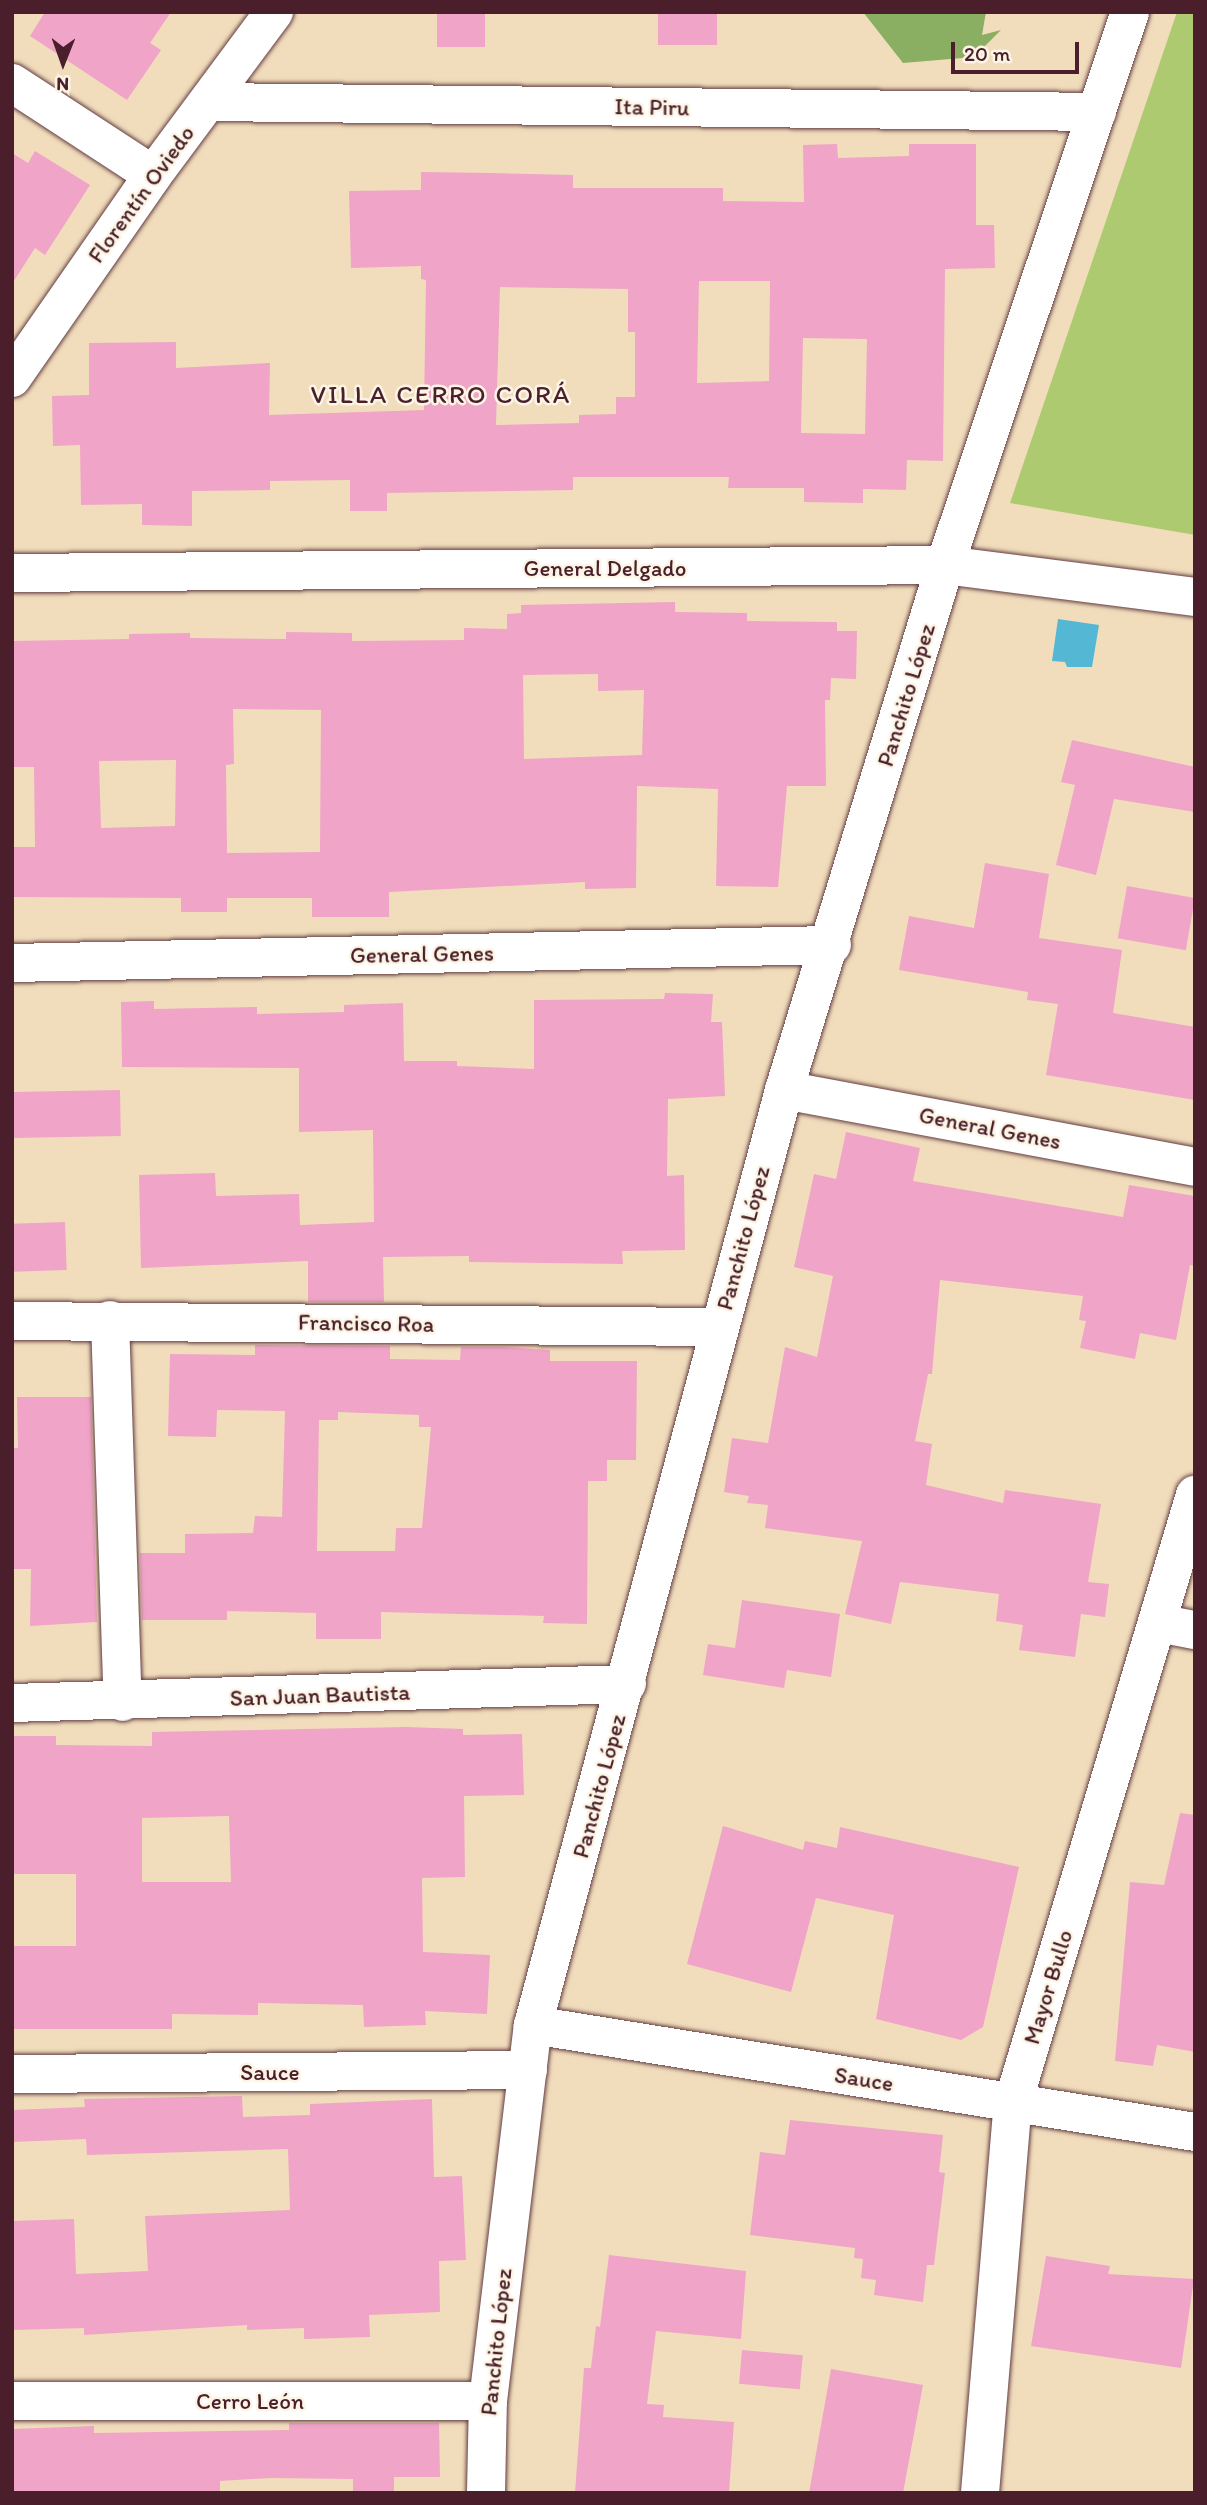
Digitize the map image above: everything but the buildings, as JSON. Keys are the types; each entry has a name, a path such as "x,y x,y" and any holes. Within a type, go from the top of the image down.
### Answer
{"street":[{"name":"Florentín Oviedo","path":"12,377 153,176 274,12"},
{"name":"Panchito López","path":"486,2493 488,2401 533,2025 628,1684 719,1327 785,1090 832,945 945,565 1130,12"},
{"path":"12,83 153,176"},
{"name":"Ita Piru","path":"208,102 1097,112"},
{"name":"General Delgado","path":"12,572 945,565 1195,597"},
{"name":"General Genes","path":"12,963 832,945"},
{"name":"General Genes","path":"785,1090 1195,1167"},
{"path":"110,1320 123,1702"},
{"name":"Francisco Roa","path":"12,1321 719,1327"},
{"name":"Mayor Bullo","path":"980,2493 1013,2103 1195,1495"},
{"path":"1158,1623 1195,1630"},
{"name":"San Juan Bautista","path":"12,1703 123,1702 628,1684"},
{"name":"Sauce","path":"533,2025 1195,2132"},
{"name":"Sauce","path":"12,2074 528,2070"},
{"name":"Cerro León","path":"12,2401 488,2401"}],"green space":[{"path":"863,12 986,12 982,35 1001,30 974,57 903,63"},
{"path":"1177,12 1195,12 1195,535 1010,503"}],"water":[{"path":"1058,619 1099,625 1092,667 1067,667 1065,662 1052,661"}],"district":[{"name":"VILLA CERRO CORÁ","path":"441,395"}]}
